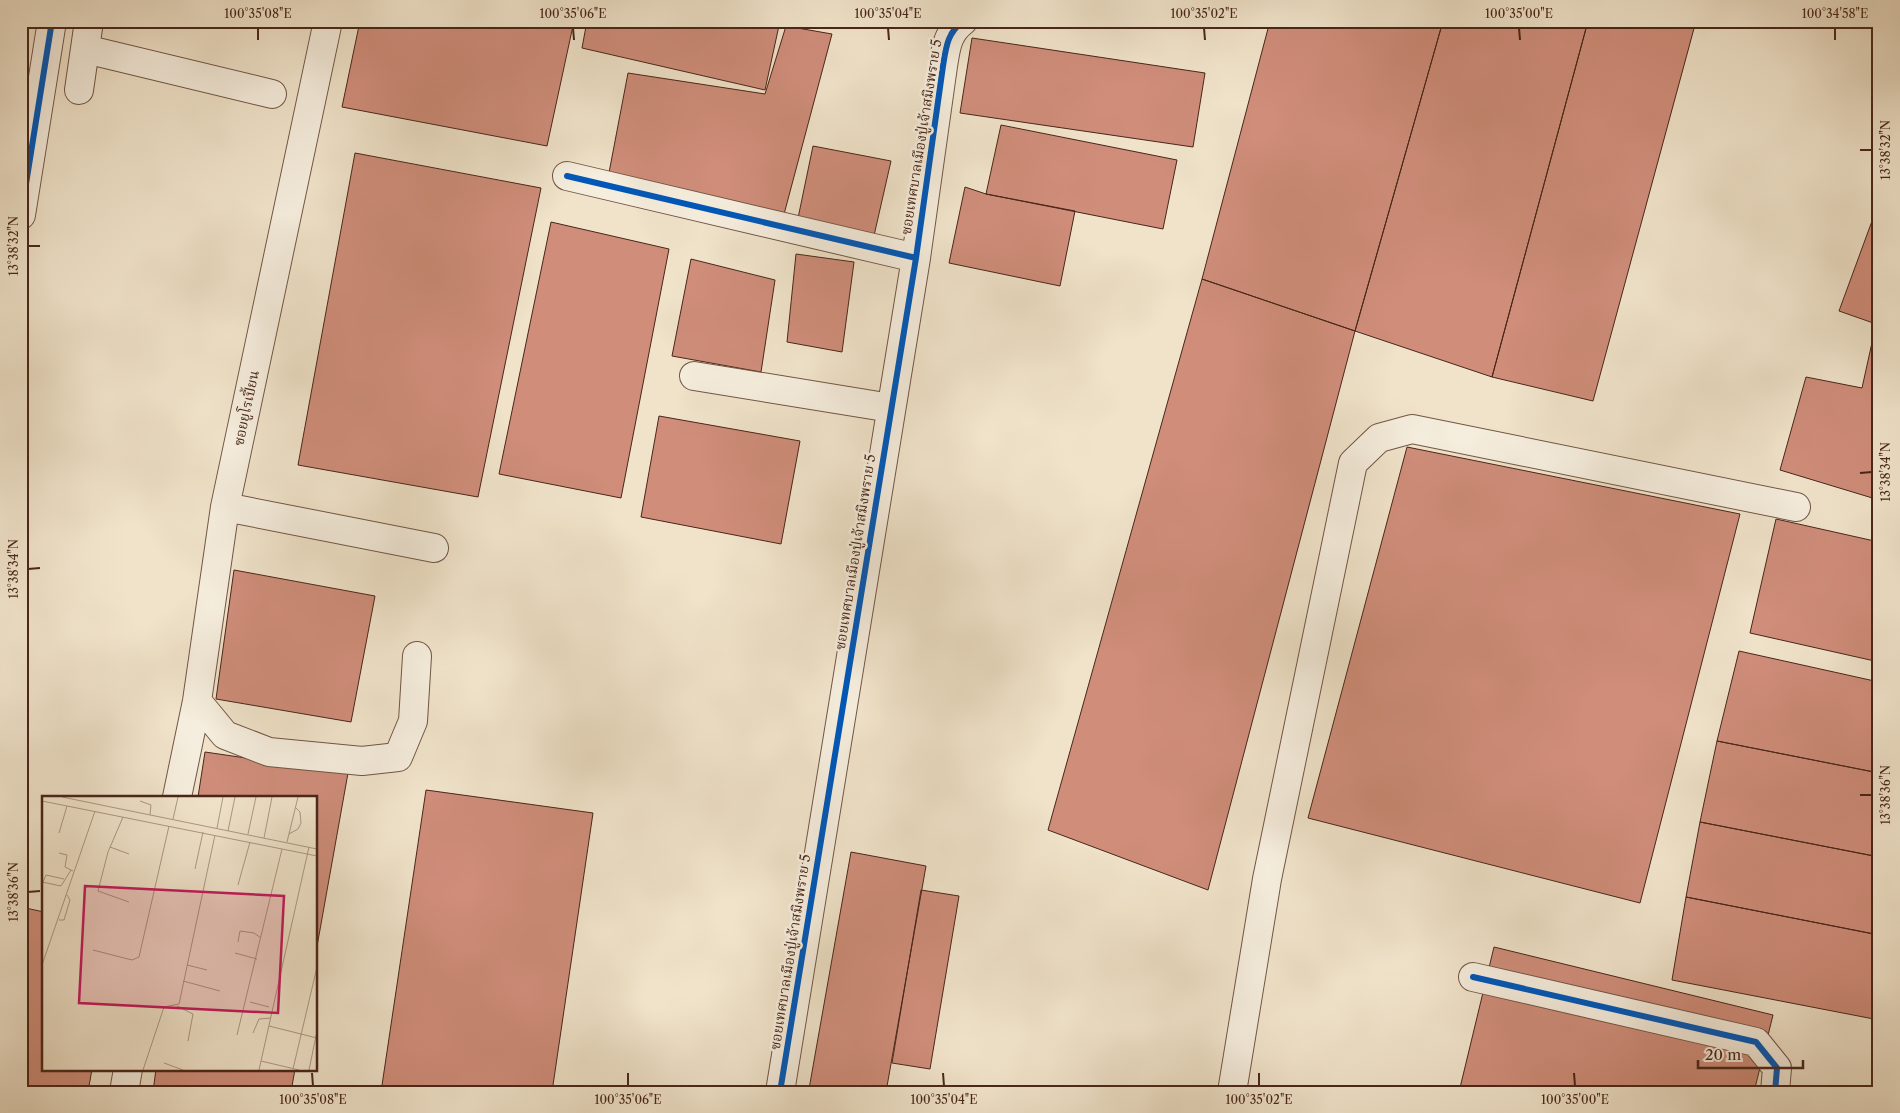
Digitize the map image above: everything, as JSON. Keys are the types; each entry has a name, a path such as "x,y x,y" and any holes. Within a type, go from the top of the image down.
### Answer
{"street":[{"path":"21,214 52,21"},
{"path":"79,90 88,21"},
{"name":"ซอยยูโรเปี้ยน","path":"177,796 197,701 225,507 328,21"},
{"name":"ซอยเทศบาลเมืองปู่เจ้าสมิงพราย 5","path":"780,1092 916,258 949,36 963,21"},
{"path":"85,49 272,94"},
{"path":"567,176 916,258"},
{"path":"694,376 891,408"},
{"path":"1232,1092 1267,879 1353,463 1379,438 1412,429 1796,507"},
{"path":"225,507 434,548"},
{"path":"197,701 225,735 268,752 362,761 398,757 413,721 417,656"},
{"path":"1473,977 1756,1042 1777,1068 1775,1092"},
{"path":"124,1092 128,1070"}],"building":[{"path":"360,21 574,21 547,146 342,107"},
{"path":"587,21 780,21 765,90 582,48"},
{"path":"1270,21 1443,21 1355,331 1202,279"},
{"path":"1443,21 1588,21 1492,377 1355,331"},
{"path":"1588,21 1696,21 1593,401 1492,377"},
{"path":"786,26 832,34 783,218 608,178 628,73 765,94"},
{"path":"972,38 1205,73 1193,147 960,113"},
{"path":"1001,125 1177,160 1163,229 986,194"},
{"path":"813,146 891,161 873,240 797,223"},
{"path":"355,153 541,188 478,497 298,465"},
{"path":"965,187 986,194 1075,211 1060,286 949,263"},
{"path":"1879,195 1879,224 1872,221"},
{"path":"1872,221 1879,224 1879,325 1839,311"},
{"path":"551,222 669,249 621,498 499,474"},
{"path":"796,254 854,262 842,352 787,342"},
{"path":"691,259 775,280 761,372 672,356"},
{"path":"1202,279 1355,331 1208,890 1048,830"},
{"path":"1873,338 1879,340 1879,500 1780,470 1806,377 1862,388"},
{"path":"659,416 800,441 781,544 641,517"},
{"path":"1407,447 1740,514 1640,903 1308,818"},
{"path":"1776,519 1879,542 1879,662 1750,633"},
{"path":"234,570 375,596 351,722 216,699"},
{"path":"1739,651 1879,682 1879,773 1717,741"},
{"path":"1717,741 1879,773 1879,857 1700,822"},
{"path":"205,752 348,773 318,941 318,796 198,796"},
{"path":"426,790 593,813 552,1092 381,1092"},
{"path":"1700,822 1879,857 1879,935 1686,897"},
{"path":"851,852 926,866 886,1092 824,1092 809,1089"},
{"path":"921,890 959,896 930,1069 892,1063"},
{"path":"1686,897 1879,935 1879,1020 1672,980"},
{"path":"21,907 42,912 42,1070 92,1070 88,1092 27,1092 21,1090"},
{"path":"1494,947 1773,1015 1754,1092 1459,1092"},
{"path":"156,1070 295,1070 291,1092 153,1092"}],"cycle path":[{"path":"21,215 52,21"},
{"path":"780,1092 916,258 945,53 950,36 963,21"},
{"path":"567,176 916,258"},
{"path":"1473,977 1756,1042 1777,1068 1775,1092"}]}
